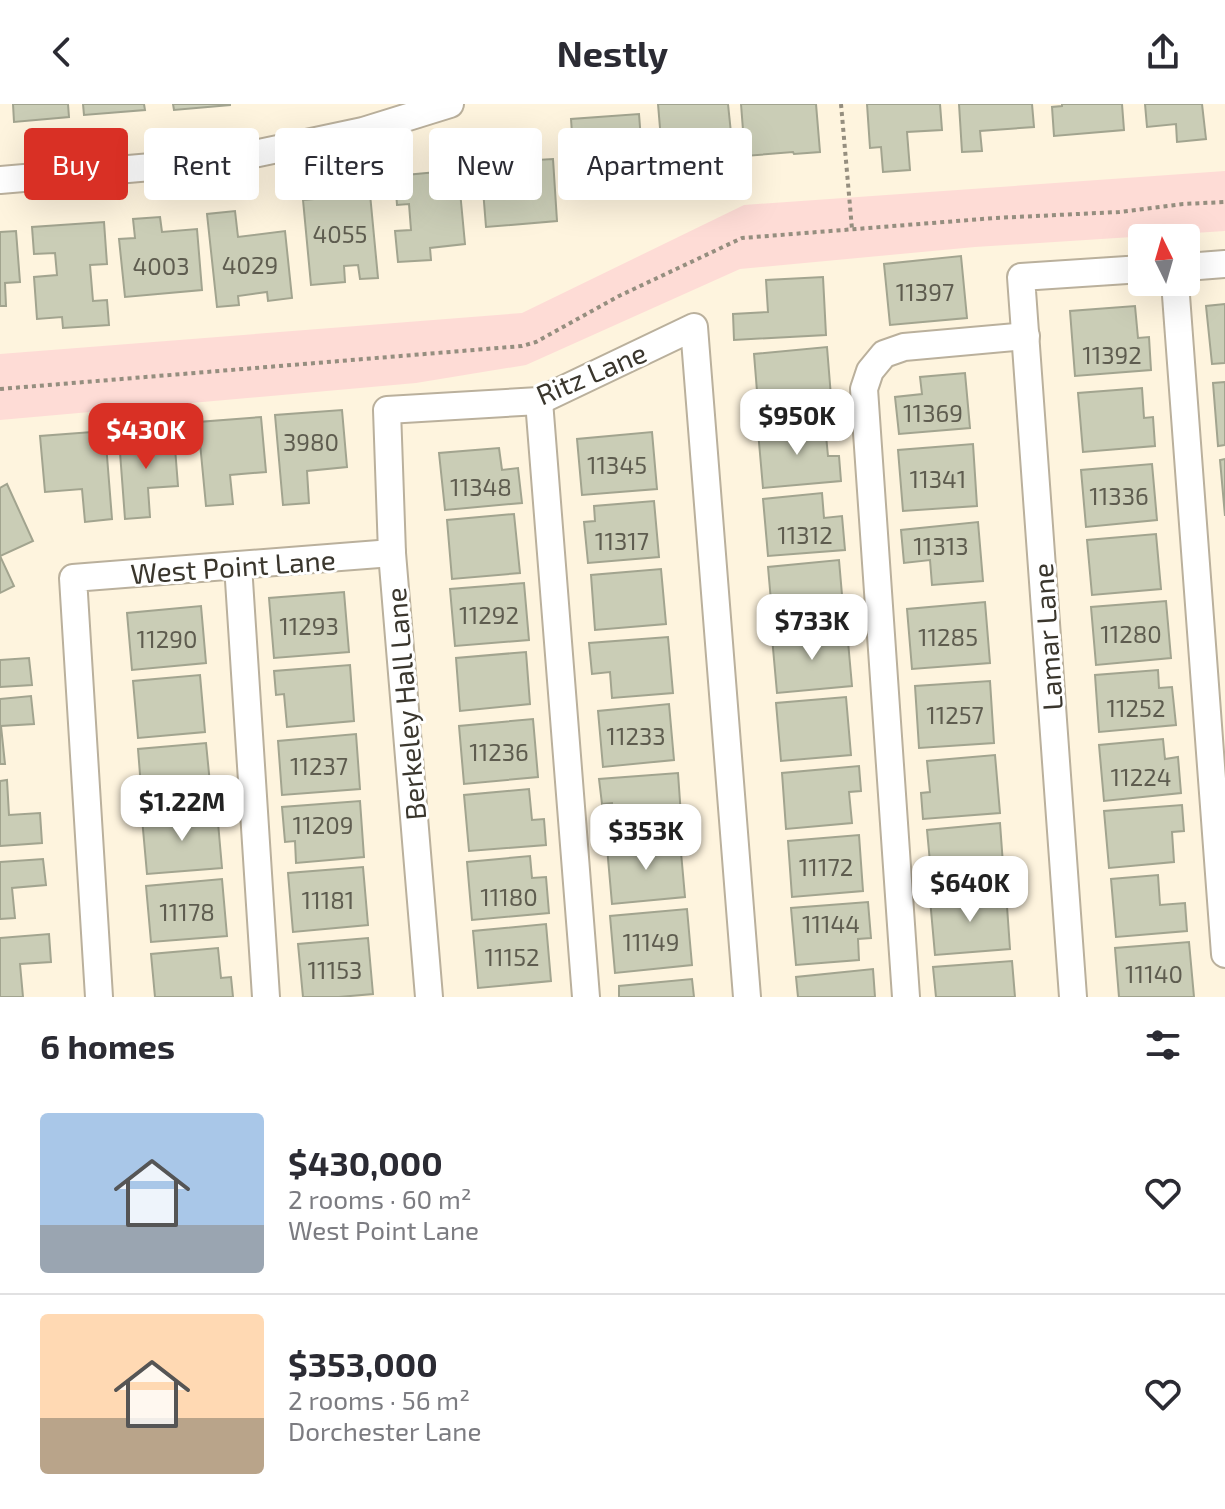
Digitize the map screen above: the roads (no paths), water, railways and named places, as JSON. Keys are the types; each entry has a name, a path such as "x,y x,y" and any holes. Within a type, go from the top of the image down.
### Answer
{"street":[{"path":"0,180 221,161 363,131 450,104"},
{"path":"1200,266 1225,264"},
{"name":"Lamar Lane","path":"1073,997 1021,277 1128,270"},
{"path":"1176,296 1225,954"},
{"name":"Ritz Lane","path":"387,410 539,401 694,327 747,997"},
{"path":"906,997 864,389 870,371 884,354 904,347 1026,336"},
{"path":"539,401 586,997"},
{"name":"Berkeley Hall Lane","path":"387,410 392,553 429,997"},
{"name":"West Point Lane","path":"99,997 73,578 392,553"},
{"path":"238,565 266,997"}]}
